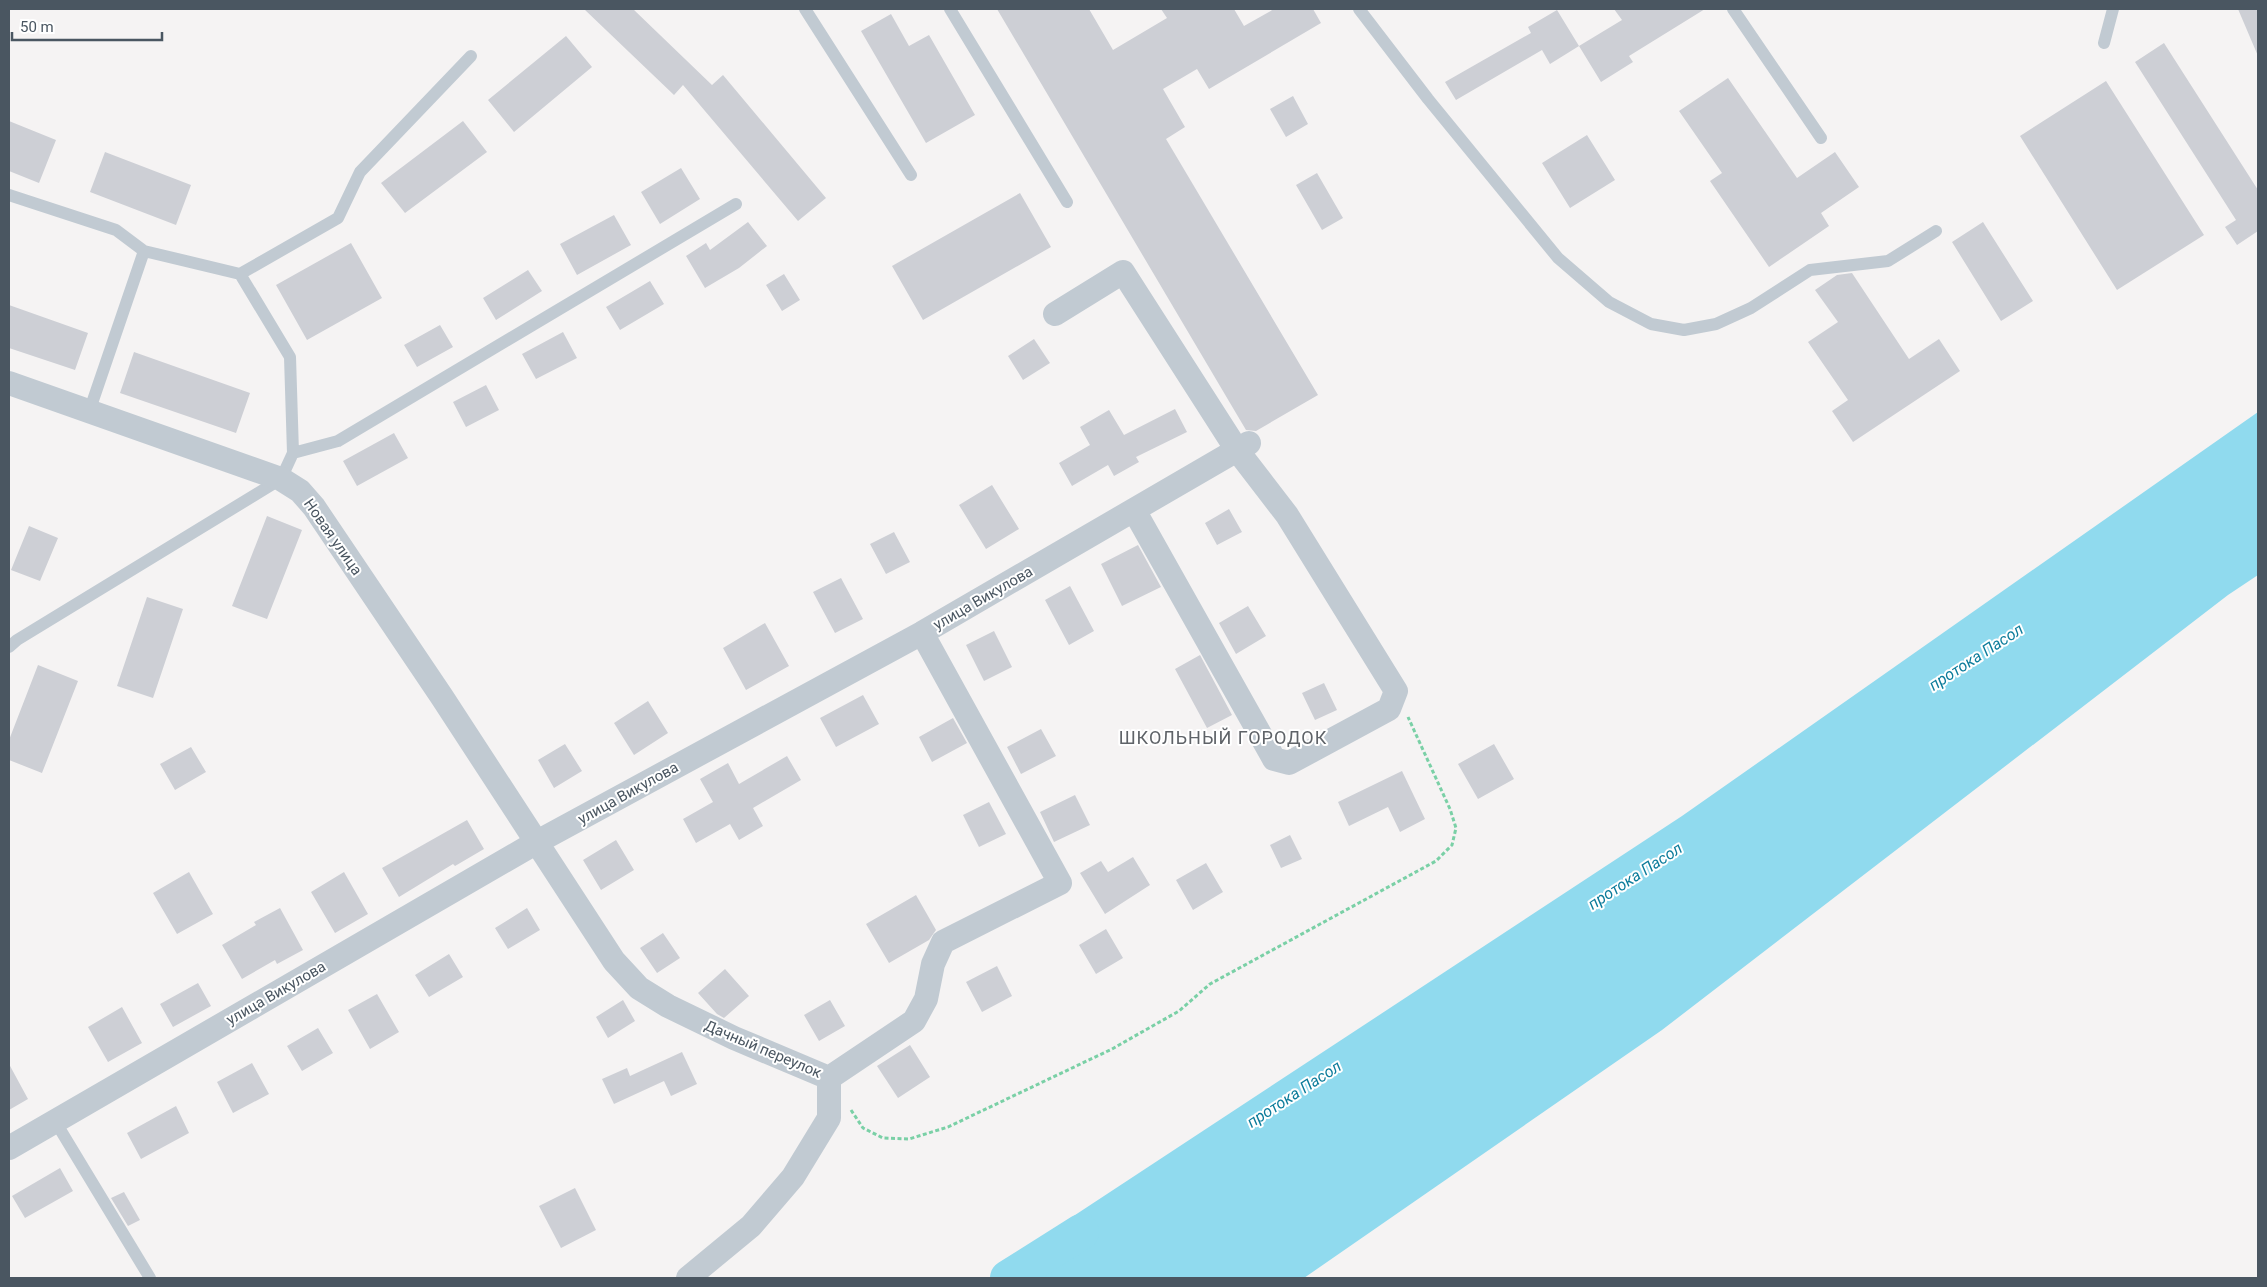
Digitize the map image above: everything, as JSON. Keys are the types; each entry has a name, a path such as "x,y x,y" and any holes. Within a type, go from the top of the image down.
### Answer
{"street":[{"path":"1055,314 1123,272 1243,446 1396,691 1388,709 1289,763 1274,759 1134,510"},
{"name":"Новая улица","path":"9,384 281,479 300,491 314,507 537,842"},
{"name":"улица Викулова","path":"9,1148 537,842 922,633 1243,446"},
{"name":"Дачный переулок","path":"537,842 614,961 639,988 668,1006 734,1038 830,1078 914,1021 926,999 933,964 943,942 1060,883 922,633"},
{"path":"688,1278 751,1226 793,1176 830,1118 830,1078"}],"lane":[{"path":"805,9 910,175"},
{"path":"950,9 1067,202"},
{"path":"1359,9 1428,99 1558,258 1609,302 1651,324 1684,330 1716,324 1751,308 1810,270 1888,260 1936,231"},
{"path":"1734,9 1821,138"},
{"path":"2104,43 2113,9"},
{"path":"9,195 116,230 144,251 240,274 338,218 360,172 471,56"},
{"path":"293,453 338,441 736,204"},
{"path":"89,412 144,251"},
{"path":"9,648 17,640 281,479 293,453 290,357 240,274"},
{"path":"55,1121 150,1278"}],"path":[{"path":"849,1107 863,1128 883,1138 909,1139 948,1127 1112,1049 1179,1011 1210,984 1436,861 1452,845 1456,828 1450,809 1396,691"}],"water":[{"path":"2258,412 2258,575 2228,595 1662,1030 1304,1278 1023,1278 1069,1219 1682,816"}],"building":[{"path":"584,9 633,9 712,85 723,75 826,198 798,221 683,85 674,95"},
{"path":"997,9 1089,9 1113,50 1167,18 1161,9 1234,9 1244,26 1274,9 1313,9 1321,23 1209,89 1197,69 1163,89 1185,127 1166,139 1318,395 1256,431 1246,430"},
{"path":"1614,9 1705,9 1629,56 1633,62 1601,82 1579,46 1622,20"},
{"path":"2238,9 2258,9 2258,56"},
{"path":"1557,10 1579,46 1550,64 1542,50 1456,100 1445,82 1531,33 1528,27"},
{"path":"891,14 909,46 929,35 975,115 926,143 861,31"},
{"path":"566,36 592,67 514,132 488,100"},
{"path":"2164,43 2258,190 2258,231 2237,245 2225,227 2236,220 2135,62"},
{"path":"1728,78 1797,178 1835,152 1859,187 1821,213 1829,226 1769,267 1710,181 1722,173 1679,111"},
{"path":"2106,81 2204,235 2117,290 2020,136"},
{"path":"1293,96 1308,124 1286,137 1270,109"},
{"path":"9,121 56,140 39,183 9,171"},
{"path":"463,121 487,152 405,213 381,183"},
{"path":"1587,135 1615,180 1570,208 1542,163"},
{"path":"105,152 191,185 176,225 90,192"},
{"path":"681,168 700,199 660,224 641,192"},
{"path":"1317,173 1343,218 1322,230 1296,185"},
{"path":"1020,193 1051,247 923,320 892,266"},
{"path":"614,215 631,245 577,275 560,244"},
{"path":"748,222 767,246 739,268 705,288 686,256 706,243 710,250"},
{"path":"1983,222 2033,301 2001,321 1952,242"},
{"path":"351,243 382,298 307,340 276,285"},
{"path":"528,270 542,291 496,320 483,298"},
{"path":"1852,273 1909,359 1939,339 1960,371 1853,442 1832,411 1848,400 1808,342 1838,322 1815,290 1837,275"},
{"path":"784,274 800,300 782,311 766,285"},
{"path":"650,281 664,304 620,330 606,307"},
{"path":"9,305 88,333 75,370 9,348"},
{"path":"440,325 453,347 417,367 404,345"},
{"path":"563,332 577,358 536,379 522,354"},
{"path":"1034,339 1050,363 1023,380 1008,356"},
{"path":"134,352 250,393 236,433 120,393"},
{"path":"486,385 499,410 466,427 453,402"},
{"path":"1175,409 1187,432 1136,457 1139,462 1114,476 1108,465 1072,486 1059,463 1090,445 1080,427 1109,410 1124,435"},
{"path":"394,433 408,458 357,486 343,461"},
{"path":"992,485 1019,529 986,549 959,505"},
{"path":"1229,509 1242,532 1217,545 1205,523"},
{"path":"267,516 302,530 267,619 232,606"},
{"path":"29,526 58,538 40,581 11,570"},
{"path":"894,532 910,562 886,574 870,544"},
{"path":"1138,545 1161,587 1122,606 1101,564"},
{"path":"841,578 863,619 835,633 813,592"},
{"path":"1070,586 1094,631 1069,645 1045,600"},
{"path":"147,597 183,609 153,698 117,686"},
{"path":"1248,606 1266,636 1236,654 1219,623"},
{"path":"765,623 789,666 746,690 723,648"},
{"path":"994,631 1012,667 984,681 966,645"},
{"path":"1200,655 1232,715 1207,728 1175,669"},
{"path":"38,665 78,681 42,773 9,760 9,740"},
{"path":"1324,683 1337,710 1315,720 1302,693"},
{"path":"863,695 879,724 836,747 820,718"},
{"path":"648,701 668,733 634,755 614,723"},
{"path":"953,718 967,743 932,762 919,737"},
{"path":"1041,729 1056,756 1021,774 1007,747"},
{"path":"565,744 582,771 554,788 538,760"},
{"path":"1494,744 1514,779 1478,799 1458,764"},
{"path":"191,747 206,772 175,790 160,764"},
{"path":"787,756 801,780 753,808 763,826 739,840 730,824 696,843 683,819 713,802 700,779 728,763 739,784"},
{"path":"1402,771 1425,819 1400,832 1388,807 1349,826 1338,802"},
{"path":"1075,795 1090,825 1054,842 1040,812"},
{"path":"989,802 1006,834 979,847 963,815"},
{"path":"467,820 484,849 455,866 453,864 399,897 382,868"},
{"path":"1290,835 1302,859 1281,868 1270,845"},
{"path":"616,840 634,870 601,890 583,860"},
{"path":"1133,857 1150,885 1105,914 1080,873 1101,861 1108,872"},
{"path":"1206,863 1223,892 1193,910 1176,880"},
{"path":"189,872 213,914 177,934 153,893"},
{"path":"344,872 368,914 335,933 311,892"},
{"path":"916,895 936,930 929,940 889,963 866,924"},
{"path":"280,908 303,950 277,964 275,960 242,979 222,945 256,925 254,922"},
{"path":"527,908 540,930 508,949 495,928"},
{"path":"1106,929 1123,958 1096,974 1079,945"},
{"path":"663,933 680,958 657,973 640,948"},
{"path":"449,954 463,977 429,997 415,975"},
{"path":"997,966 1012,996 982,1012 966,982"},
{"path":"725,969 749,996 724,1018 717,1014 698,993"},
{"path":"198,983 211,1006 173,1027 160,1004"},
{"path":"377,994 399,1032 370,1049 348,1010"},
{"path":"623,1000 635,1021 608,1038 596,1017"},
{"path":"830,1000 845,1026 819,1041 804,1015"},
{"path":"122,1007 142,1043 108,1062 88,1027"},
{"path":"318,1028 333,1053 302,1071 287,1046"},
{"path":"910,1045 930,1077 898,1098 877,1066"},
{"path":"682,1052 697,1084 671,1096 664,1081 614,1104 602,1079 627,1068 630,1076"},
{"path":"252,1063 269,1094 233,1113 217,1082"},
{"path":"9,1064 28,1099 9,1110"},
{"path":"176,1106 189,1133 141,1159 127,1133"},
{"path":"60,1168 73,1191 25,1218 12,1196"},
{"path":"575,1188 596,1230 561,1248 539,1206"},
{"path":"124,1192 140,1220 128,1226 111,1198"}],"waterway":[{"name":"протока Пасол","path":"1008,1278 1081,1232"}],"district":[{"name":"ШКОЛЬНЫЙ ГОРОДОК","path":"1223,737"}]}
